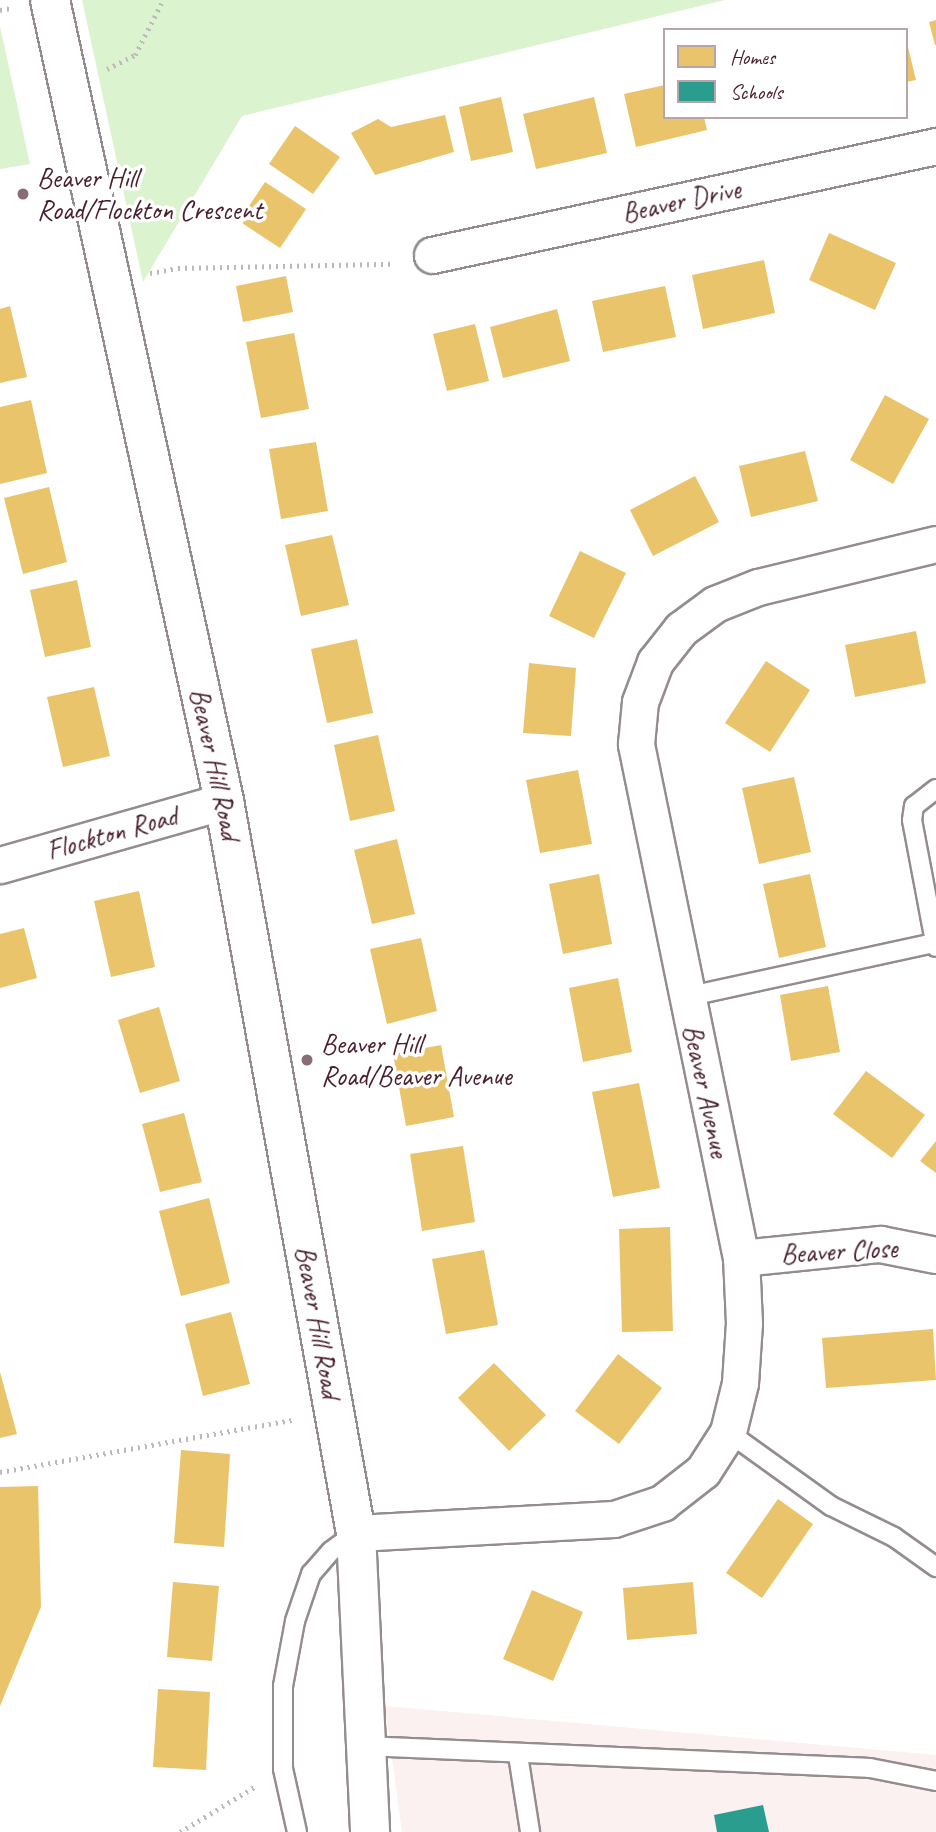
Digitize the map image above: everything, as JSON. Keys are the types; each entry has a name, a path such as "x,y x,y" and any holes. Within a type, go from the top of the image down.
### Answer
{"main road":[{"name":"Beaver Hill Road","path":"50,0 224,801 356,1533 370,1832"}],"street":[{"name":"Beaver Drive","path":"432,255 934,157"},
{"name":"Beaver Avenue","path":"356,1533 614,1519 662,1503 703,1471 728,1432 740,1383 744,1335 741,1258 636,744 639,702 655,662 681,629 715,604 758,587 936,544"},
{"name":"Flockton Road","path":"0,865 224,801"},
{"name":"Beaver Close","path":"741,1258 880,1244 936,1255"}],"lane":[{"path":"686,997 935,945 912,820 914,806 936,789"},
{"path":"728,1432 831,1506 894,1537 936,1567"},
{"path":"297,1832 283,1769 283,1686 295,1621 311,1574 331,1551 356,1533"},
{"path":"365,1746 517,1755 870,1768 936,1781"},
{"path":"517,1755 530,1832"}],"path":[{"path":"69,89 135,55 163,0"},
{"path":"112,279 178,268 376,267 432,255"},
{"path":"0,1472 335,1413"},
{"path":"180,1832 283,1769"}],"shaded area":[{"path":"385,1706 936,1755 936,1832 402,1832"}],"green space":[{"path":"82,0 725,0 242,116 143,282"},
{"path":"0,26 30,164 0,169"}],"building: Homes":[{"path":"936,20 936,45 935,45 929,22"},
{"path":"908,47 916,80 908,82"},
{"path":"663,85 663,119 704,119 707,130 636,147 624,94"},
{"path":"501,97 513,152 471,161 459,107"},
{"path":"594,97 607,153 536,169 523,114"},
{"path":"445,115 454,152 375,175 351,133 378,119 391,127"},
{"path":"295,126 340,157 313,194 269,164"},
{"path":"265,182 306,209 280,248 239,221"},
{"path":"829,233 896,263 875,310 809,280"},
{"path":"764,260 775,313 703,329 692,275"},
{"path":"286,276 293,312 243,322 236,286"},
{"path":"665,286 676,337 603,352 592,301"},
{"path":"10,306 27,377 0,383 0,309"},
{"path":"557,309 570,361 503,378 490,327"},
{"path":"475,324 489,381 447,391 433,334"},
{"path":"294,333 309,409 261,418 246,342"},
{"path":"885,395 929,419 893,484 850,460"},
{"path":"31,400 47,473 0,484 0,407"},
{"path":"316,442 328,511 281,519 269,449"},
{"path":"805,451 818,501 751,517 739,466"},
{"path":"695,476 719,522 653,556 630,510"},
{"path":"49,487 67,562 23,574 4,498"},
{"path":"332,535 349,605 301,616 285,545"},
{"path":"580,551 626,573 594,638 549,616"},
{"path":"77,580 91,647 45,657 30,590"},
{"path":"916,631 926,683 855,697 845,645"},
{"path":"357,639 373,713 327,723 311,649"},
{"path":"766,661 810,690 770,752 725,723"},
{"path":"529,663 576,668 571,736 523,733"},
{"path":"94,687 110,756 63,767 47,697"},
{"path":"378,735 395,811 350,821 334,745"},
{"path":"578,770 592,844 540,853 526,780"},
{"path":"794,777 811,852 759,864 742,788"},
{"path":"397,839 415,914 372,924 354,850"},
{"path":"599,874 612,944 563,954 549,884"},
{"path":"810,874 826,947 779,958 763,884"},
{"path":"139,891 155,967 111,977 94,901"},
{"path":"24,928 37,978 0,988 0,934"},
{"path":"421,938 437,1011 387,1024 370,949"},
{"path":"618,978 632,1052 583,1062 569,988"},
{"path":"828,986 840,1052 791,1061 780,995"},
{"path":"159,1007 180,1081 140,1093 118,1020"},
{"path":"441,1045 454,1117 406,1126 393,1054"},
{"path":"866,1071 925,1115 892,1158 833,1114"},
{"path":"639,1083 660,1188 613,1197 592,1092"},
{"path":"184,1113 202,1182 160,1192 142,1124"},
{"path":"936,1141 936,1173 920,1161"},
{"path":"463,1146 475,1222 422,1231 410,1154"},
{"path":"209,1198 230,1283 181,1296 159,1211"},
{"path":"670,1227 673,1331 622,1332 619,1229"},
{"path":"484,1250 498,1325 446,1334 432,1259"},
{"path":"231,1312 250,1384 203,1396 185,1324"},
{"path":"933,1329 936,1380 826,1388 822,1338"},
{"path":"618,1354 662,1388 619,1444 575,1411"},
{"path":"494,1363 546,1415 509,1451 458,1398"},
{"path":"0,1372 17,1434 0,1438"},
{"path":"181,1450 230,1454 224,1547 174,1543"},
{"path":"38,1486 41,1607 0,1706 0,1487"},
{"path":"778,1499 813,1524 762,1598 726,1573"},
{"path":"173,1582 219,1586 212,1661 167,1657"},
{"path":"693,1582 697,1634 627,1640 623,1588"},
{"path":"532,1590 583,1612 553,1681 503,1659"},
{"path":"158,1689 210,1692 206,1770 153,1767"}],"building: Schools":[{"path":"763,1805 769,1832 717,1832 714,1815"}],"place":[{"name":"Beaver Hill Road/Flockton Crescent","path":"23,194"},
{"name":"Beaver Hill Road/Beaver Avenue","path":"307,1060"}]}
